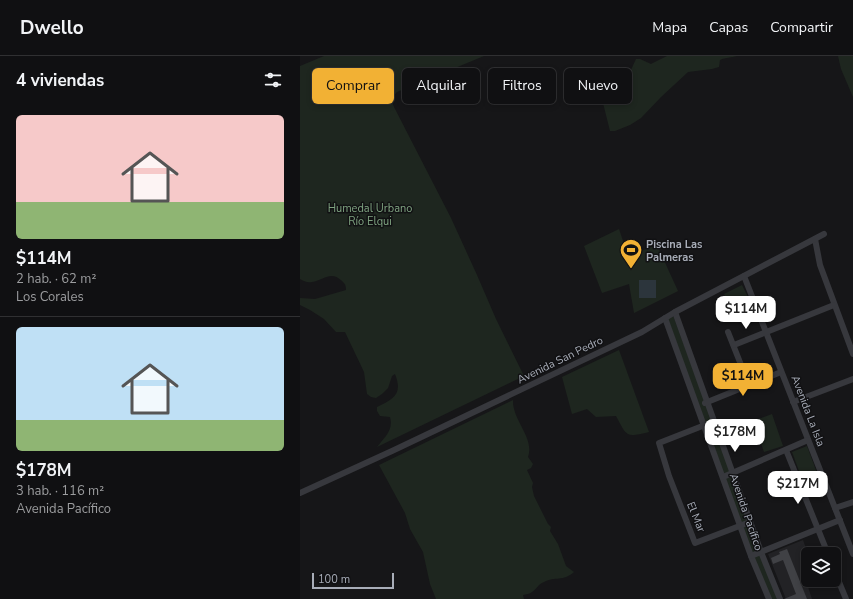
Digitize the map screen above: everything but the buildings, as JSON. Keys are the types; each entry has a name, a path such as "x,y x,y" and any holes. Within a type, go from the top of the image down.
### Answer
{"street":[{"name":"Avenida San Pedro","path":"300,493 392,451 635,335 674,312 824,234"},
{"path":"815,239 820,265 853,354"},
{"name":"Avenida La Isla","path":"744,276 853,554"},
{"path":"734,345 834,305"},
{"name":"Avenida Pacífico","path":"674,312 761,552 780,599"},
{"name":"Avenida Pacífico","path":"665,318 705,425 751,556 769,599"},
{"path":"728,332 749,385"},
{"path":"698,406 781,372"},
{"path":"793,402 853,379"},
{"name":"El Mar","path":"705,425 659,444 669,476 695,543 750,522"},
{"path":"723,477 808,440"},
{"path":"786,450 825,547"},
{"path":"835,508 853,502"},
{"path":"751,556 840,520"},
{"path":"841,587 846,599"}],"shaded area":[{"path":"639,280 656,280 656,298 639,298"},
{"path":"803,540 806,547 801,547 801,587 808,587 812,599 786,599 768,554"}],"green space":[{"name":"Humedal Urbano Río Elqui","path":"324,56 484,56 455,68 402,68 402,90 394,96 394,68 312,68 312,104 393,104 451,218 496,319 524,376 377,447 388,434 391,422 390,417 380,416 377,411 377,407 395,395 398,386 395,374 392,376 388,388 382,394 376,398 371,397 367,394 364,372 345,332 336,332 324,319 300,305 300,298 315,299 346,290 346,286 334,276 310,282 300,279 300,66"},
{"path":"667,56 737,56 720,60 719,67 688,72 641,118 630,125 615,131 610,131 603,104 632,104 632,68 636,59 640,59 651,64"},
{"path":"838,56 853,56 853,97 841,69"},
{"name":"Piscina Las Palmeras","path":"619,229 628,256 657,245 678,291 634,313 629,284 602,293 584,246"},
{"path":"742,285 751,303 733,312 724,294"},
{"path":"673,315 777,599 771,599 753,555 668,319"},
{"path":"619,350 649,432 635,435 628,434 622,428 616,416 596,417 587,409 572,414 562,377"},
{"path":"513,400 516,415 528,443 528,457 533,464 531,468 527,470 533,483 532,487 534,496 551,527 550,531 558,544 566,566 574,572 566,577 548,580 542,583 531,593 523,595 524,599 436,599 430,584 423,552 410,529 405,513 379,465"},
{"path":"772,414 783,446 764,452 753,421"},
{"path":"807,446 817,473 802,479 792,452"}],"place":[{"name":"Piscina Las Palmeras","path":"631,270"}]}
